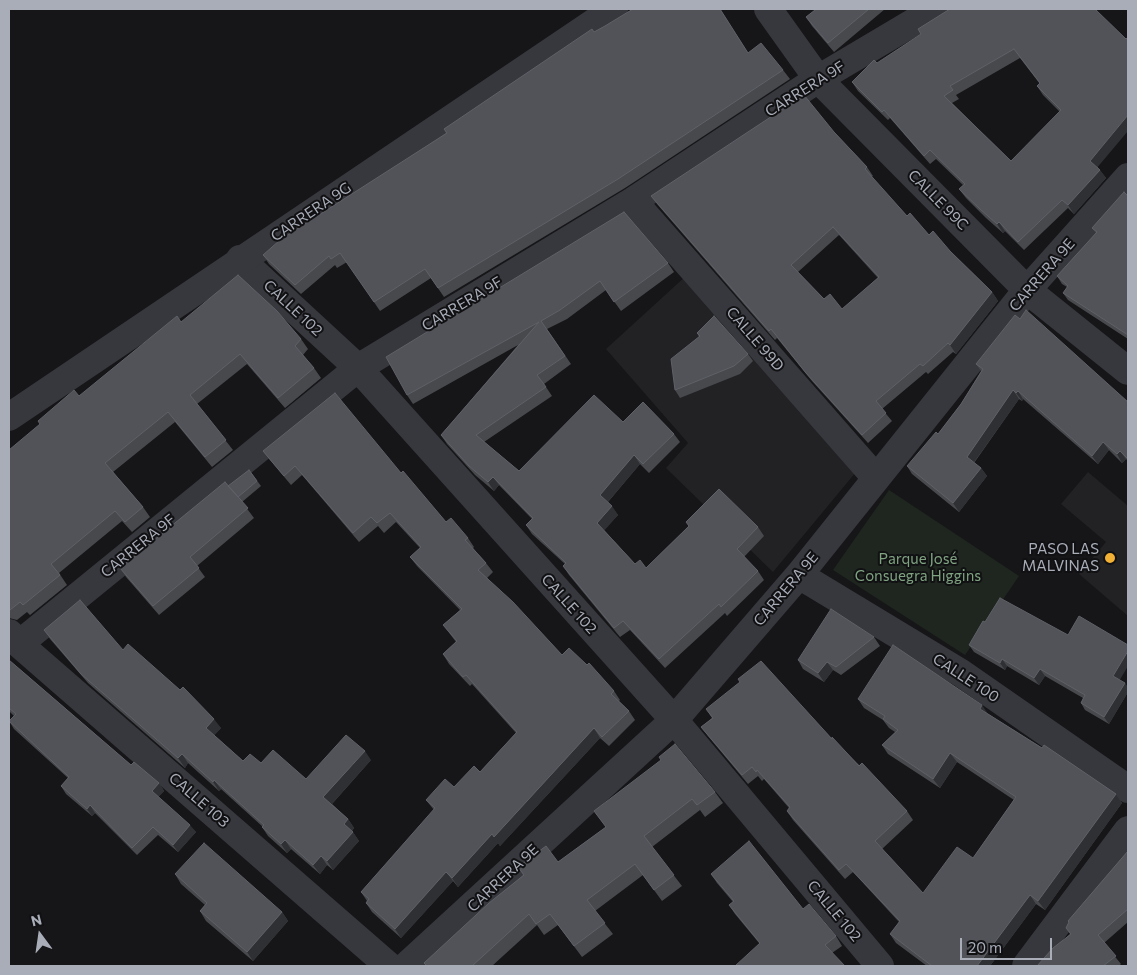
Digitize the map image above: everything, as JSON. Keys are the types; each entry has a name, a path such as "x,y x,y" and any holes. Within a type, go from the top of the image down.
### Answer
{"street":[{"name":"CARRERA 9G","path":"9,417 614,9"},
{"name":"CALLE 99C","path":"768,9 818,79 1028,290 1128,371"},
{"name":"CARRERA 9F","path":"14,638 358,368 633,201 818,79 936,9"},
{"name":"CARRERA 9E","path":"406,966 674,720 799,575 1028,290 1128,177"},
{"name":"CALLE 99D","path":"633,201 876,478"},
{"name":"CALLE 102","path":"240,260 358,368 674,720 880,966"},
{"name":"CALLE 100","path":"799,575 961,673 1128,789"},
{"name":"CALLE 103","path":"14,638 390,966"},
{"path":"1026,966 1128,830"}],"shaded area":[{"path":"687,275 856,472 773,572 666,468 688,443 606,349"},
{"name":"PASO LAS MALVINAS","path":"1088,472 1128,506 1128,616 1079,574 1106,542 1061,504"}],"green space":[{"name":"Parque José Consuegra Higgins","path":"889,490 1019,576 965,655 833,570"}],"building":[{"path":"633,9 720,9 748,53 761,43 783,70 618,179 438,288 425,269 374,302 340,253 331,259 329,256 295,285 263,255 280,240 447,133 444,129 592,29 594,32"},
{"path":"814,9 869,9 828,43 806,17"},
{"path":"950,9 1095,9 1126,39 1128,37 1128,115 1090,161 1100,170 1068,205 1062,200 1018,242 999,222 997,224 959,189 965,184 930,150 924,156 884,110 882,112 852,82 874,60 877,63 921,34 918,29","holes":["1014,49 1040,83 1037,86 1061,110 1011,161 944,96 953,90 950,86"]},
{"path":"804,95 834,132 867,167 865,169 907,216 910,213 929,235 933,231 950,251 992,292 950,345 948,343 923,366 920,364 876,401 886,413 862,435 806,373 771,329 769,331 651,196","holes":["833,227 879,277 842,309 830,294 824,299 791,265"]},
{"path":"1124,192 1128,196 1128,335 1063,293 1068,286 1057,276 1097,232 1092,228"},
{"path":"624,212 668,263 614,302 600,281 560,310 541,321 565,356 537,375 546,387 476,435 519,471 594,395 623,422 643,402 674,434 643,464 634,455 600,495 612,506 597,523 635,564 640,560 646,568 689,526 686,522 719,489 758,527 737,549 758,571 721,607 719,604 659,659 623,621 614,628 563,566 566,563 526,525 533,518 493,477 488,482 469,466 441,435 539,322 407,395 386,357"},
{"path":"238,275 277,311 301,339 295,346 314,368 278,398 240,354 190,395 226,440 205,457 168,412 105,463 143,507 125,522 115,511 51,564 60,575 23,605 20,602 9,610 9,450 40,424 38,421 74,390 79,396 177,316 181,322"},
{"path":"1026,310 1128,402 1128,459 1120,451 1117,454 1103,442 1092,456 1018,391 1016,393 1013,390 967,457 981,468 953,503 907,466 936,432 938,434 961,404 983,369 976,364 1015,315 1020,319"},
{"path":"714,316 748,354 734,366 675,390 671,359 700,336 697,333"},
{"path":"335,393 401,473 403,471 446,522 451,518 468,538 465,540 486,563 478,570 513,602 562,655 569,648 587,665 589,663 614,691 611,694 629,711 602,737 594,728 494,837 492,834 452,878 446,872 395,929 366,903 369,899 361,892 435,808 426,800 445,779 454,787 474,766 480,772 517,732 466,675 463,677 443,654 457,641 443,625 462,609 410,557 421,547 390,513 377,523 371,517 353,533 295,466 284,476 263,451"},
{"path":"249,470 257,481 238,497 228,486"},
{"path":"225,482 248,508 190,557 199,568 153,606 120,568"},
{"path":"1000,598 1068,635 1079,616 1128,645 1128,651 1113,676 1125,683 1104,717 1081,703 1085,695 1040,669 1034,678 1002,659 1000,663 969,645 983,621 985,622"},
{"path":"80,600 123,650 128,644 180,690 183,687 214,719 206,728 243,761 250,754 261,763 273,750 306,779 346,735 365,751 323,797 348,819 344,824 353,832 327,861 321,856 313,865 285,840 281,844 262,827 264,825 214,780 213,782 182,754 178,758 81,674 44,630"},
{"path":"831,609 874,637 836,667 827,662 818,673 798,660"},
{"path":"893,645 982,705 980,709 1042,748 1044,745 1116,794 1038,901 1030,895 977,966 932,966 890,934 900,921 846,864 839,870 787,811 790,807 757,770 756,772 752,767 742,775 701,727 713,718 706,709 740,682 738,679 761,661 832,739 832,737 859,766 862,763 907,811 875,841 923,893 957,847 973,858 1016,797 950,753 933,779 882,745 898,730 883,719 885,716 858,699"},
{"path":"9,660 131,765 134,762 159,783 152,791 190,825 173,845 153,827 132,848 90,805 87,809 61,786 69,777 9,721 16,714 9,708"},
{"path":"675,744 715,792 697,805 692,799 644,836 674,875 654,890 635,864 587,900 605,923 574,946 550,914 536,924 529,914 472,966 427,966 424,963 489,903 524,875 518,867 546,846 558,862 606,827 594,811 661,760 659,757"},
{"path":"749,841 803,909 809,904 836,936 825,945 845,966 735,966 760,943 729,905 734,901 711,874"},
{"path":"204,843 282,912 247,952 200,911 207,903 175,874"},
{"path":"1128,851 1128,909 1098,935 1116,956 1103,966 1037,966 1053,948 1071,934 1066,928 1068,921"}],"place":[{"name":"PASO LAS MALVINAS","path":"1110,558"}]}
